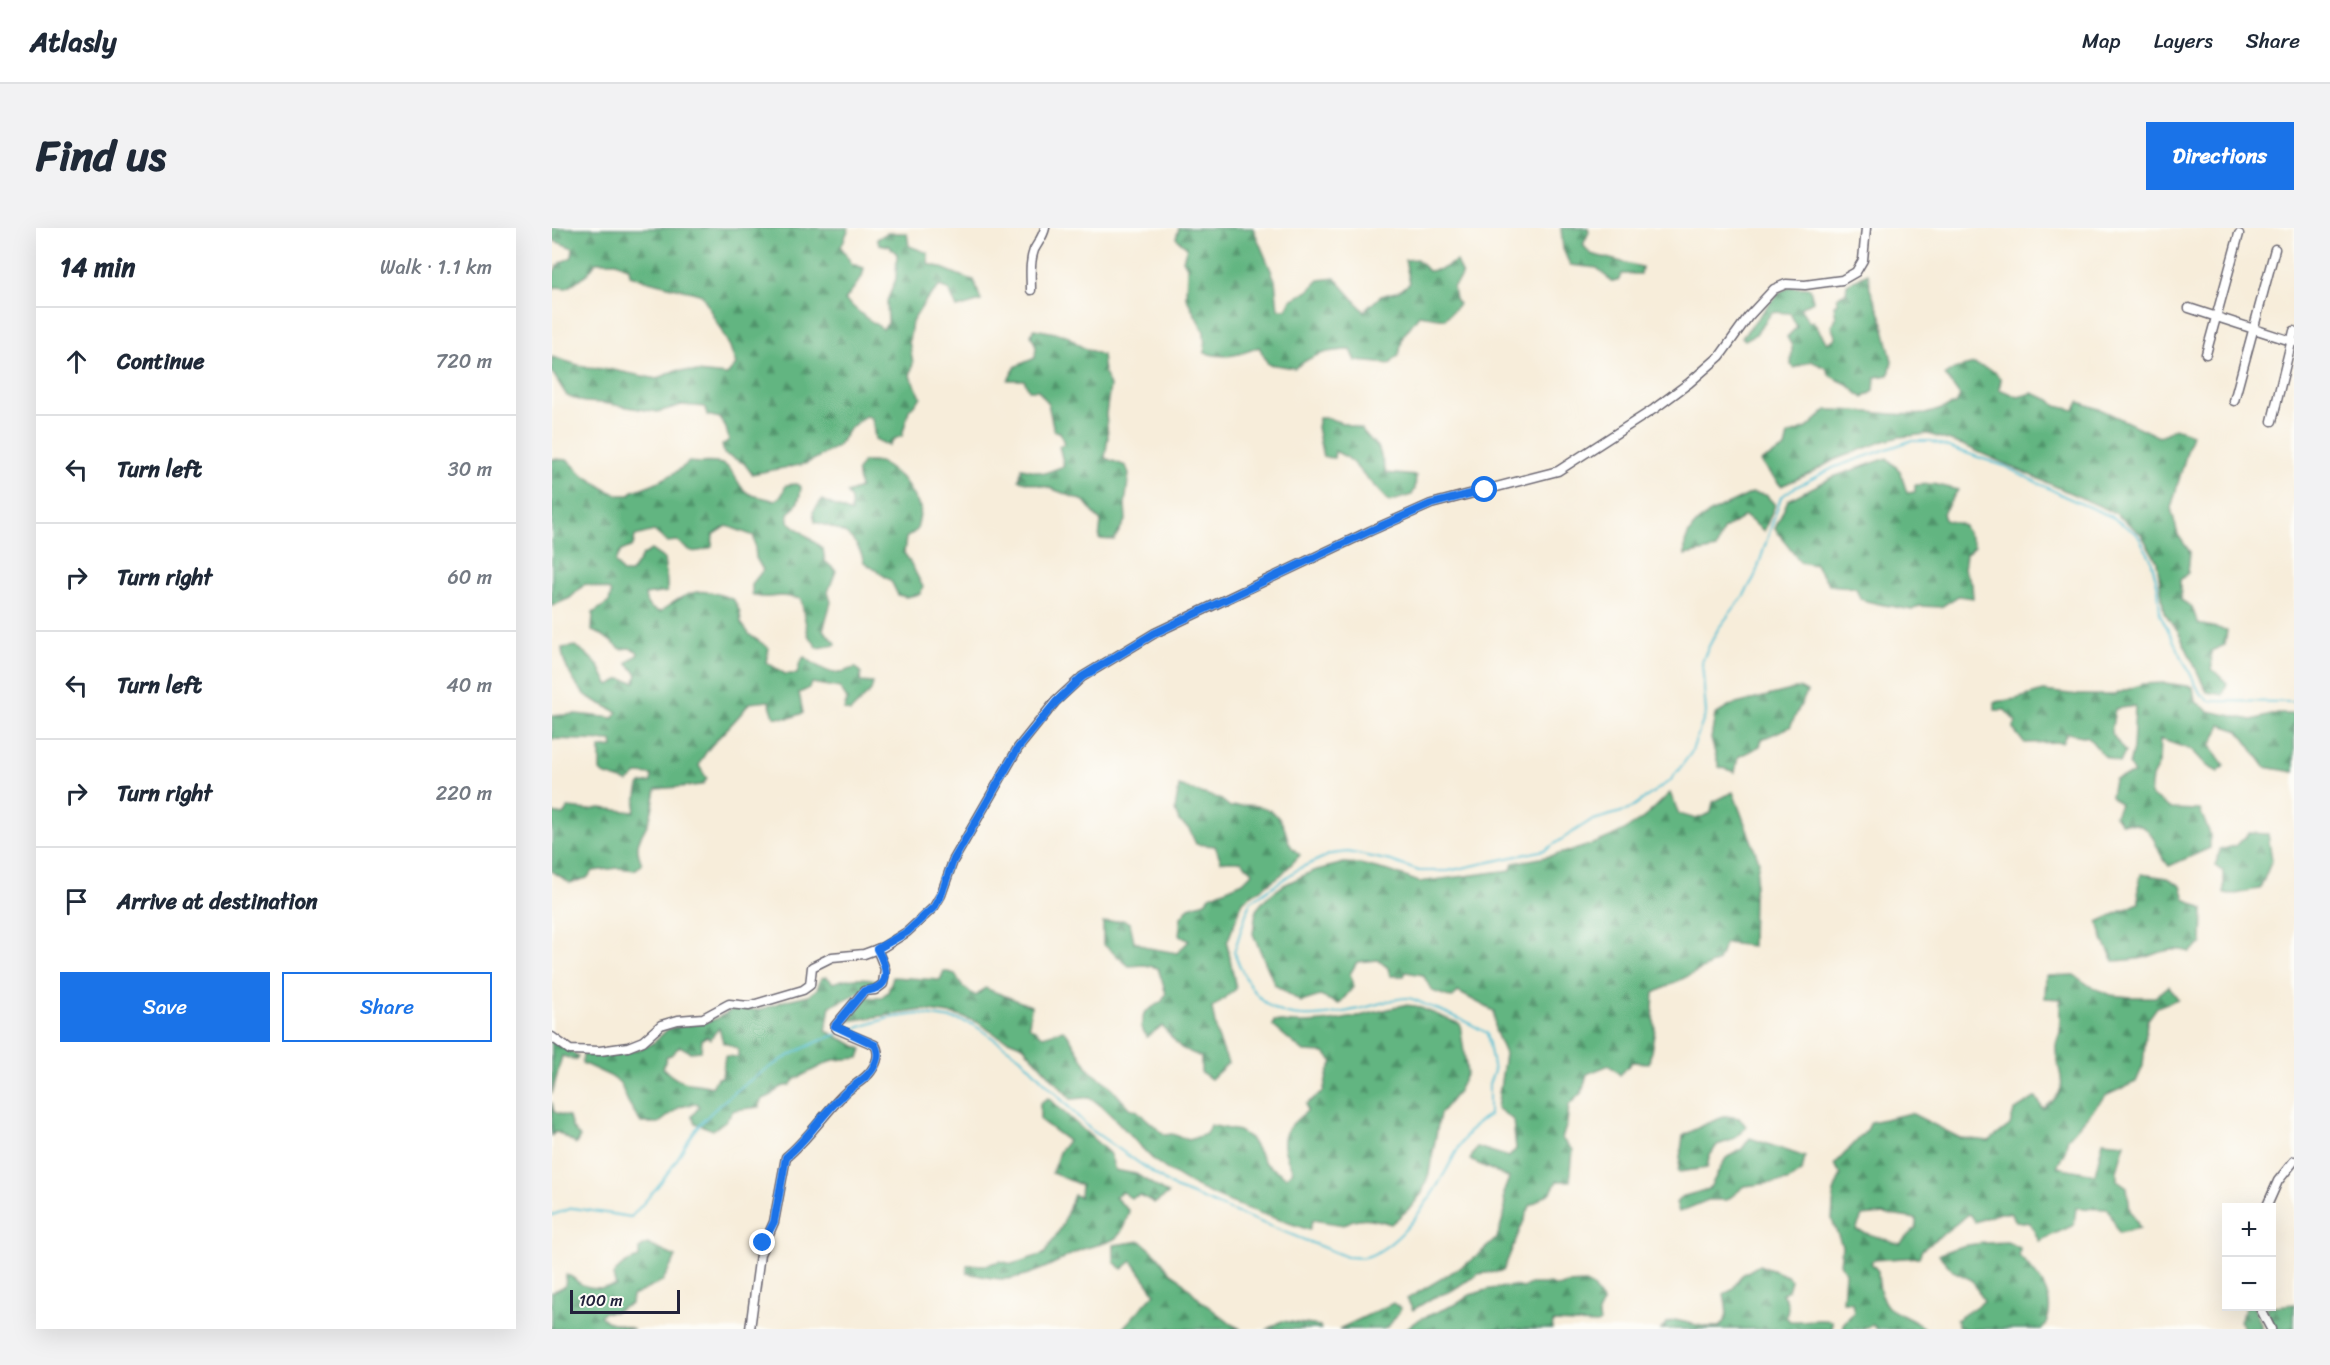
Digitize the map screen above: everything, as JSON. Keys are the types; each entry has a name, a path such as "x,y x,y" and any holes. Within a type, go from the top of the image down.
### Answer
{"street":[{"path":"1031,290 1030,268 1034,250 1043,237 1045,228"},
{"path":"552,1037 570,1050 600,1051 628,1047 643,1041 661,1025 678,1020 703,1018 729,1004 749,1006 803,990 810,985 813,967 821,962 832,957 864,954 907,932 934,907 941,895 953,861 1018,748 1056,702 1082,677 1155,633 1380,526 1431,504 1557,471 1654,409 1689,383 1720,356 1748,317 1774,289 1786,284 1805,285 1842,280 1856,272 1863,260 1866,228"},
{"path":"2206,354 2239,234"},
{"path":"2234,401 2275,249"},
{"path":"2189,308 2293,342"},
{"path":"2272,421 2294,331"},
{"path":"750,1329 760,1254 774,1222 786,1157 797,1148 838,1099 864,1079 875,1065 878,1054 875,1045 835,1026 864,991 875,990 883,984 886,978 885,969 877,949"},
{"path":"2268,1203 2278,1181 2294,1161"},
{"path":"2262,1311 2271,1329"}],"green space":[{"path":"552,228 849,228 841,247 852,264 864,268 862,277 845,300 883,329 888,323 887,301 896,279 897,254 889,246 879,244 877,239 887,233 907,233 909,246 928,253 928,264 974,280 981,301 957,308 949,290 940,286 926,300 912,322 909,341 913,363 910,376 921,397 909,410 902,436 894,439 889,446 875,439 872,418 865,416 849,429 838,446 815,459 805,464 752,474 744,463 724,454 722,445 729,440 726,428 720,418 707,415 705,407 682,405 658,412 584,402 567,396 552,372 552,357 588,368 608,369 657,379 676,370 727,375 736,365 730,347 702,295 630,275 629,268 616,262 596,262 588,273 567,288 555,287 552,290 555,269 561,262 572,257 573,248 552,240"},
{"path":"1179,228 1253,228 1275,280 1278,309 1286,309 1291,300 1308,291 1319,280 1335,278 1364,311 1381,296 1399,291 1410,283 1405,260 1417,259 1428,271 1442,269 1456,261 1462,275 1453,287 1455,299 1459,304 1445,319 1419,315 1403,336 1399,355 1390,364 1356,361 1351,350 1322,354 1308,359 1295,368 1268,364 1259,347 1232,355 1219,356 1205,353 1204,332 1186,297 1187,267 1183,260 1187,247 1176,238"},
{"path":"1561,228 1588,228 1589,232 1583,245 1591,254 1642,267 1641,274 1622,274 1618,281 1611,281 1597,268 1570,265 1563,249"},
{"path":"1868,273 1870,289 1881,316 1892,361 1889,375 1875,377 1874,391 1863,398 1847,384 1830,376 1826,368 1811,361 1795,368 1791,365 1792,346 1787,337 1797,327 1790,313 1772,312 1756,334 1745,340 1742,337 1779,292 1791,287 1810,288 1813,301 1800,308 1809,322 1813,321 1827,343 1836,338 1831,326 1836,318 1834,305 1838,303 1837,297 1846,293 1847,284"},
{"path":"1034,329 1066,335 1082,347 1102,355 1104,372 1110,386 1106,414 1108,437 1105,458 1126,466 1129,474 1125,505 1126,519 1114,540 1099,539 1101,522 1084,501 1047,487 1019,480 1022,468 1045,473 1064,466 1059,446 1064,444 1060,432 1054,431 1048,403 1038,390 1029,390 1024,380 1008,380 1016,366 1035,358 1036,346 1031,335"},
{"path":"1974,364 1995,372 2001,380 1999,389 2018,397 2032,393 2050,400 2056,406 2075,410 2079,402 2102,410 2159,437 2175,428 2192,434 2171,508 2178,535 2190,552 2188,573 2180,580 2181,600 2192,607 2198,624 2227,630 2225,645 2211,651 2212,669 2227,683 2223,695 2207,692 2178,631 2164,612 2157,561 2141,534 2115,513 1963,445 1928,434 1899,437 1881,442 1834,460 1781,486 1760,462 1785,448 1788,435 1807,428 1827,410 1913,415 1929,413 1956,404 1960,396 1945,375 1954,369"},
{"path":"1319,418 1327,418 1361,429 1379,449 1386,473 1416,476 1412,495 1389,502 1348,458 1335,451 1334,458 1323,457 1317,427"},
{"path":"1887,458 1900,471 1907,493 1915,492 1915,485 1934,484 1958,490 1943,513 1945,520 1963,525 1975,546 1966,554 1964,569 1972,584 1973,598 1958,596 1941,607 1919,606 1912,610 1860,599 1856,588 1830,585 1815,565 1800,562 1775,529 1788,500 1833,477"},
{"path":"552,459 568,460 582,474 618,495 630,495 633,491 669,476 689,462 722,464 732,472 746,492 774,501 782,495 786,485 796,484 801,487 798,502 788,513 788,521 823,549 825,561 836,571 828,592 831,602 823,630 836,645 818,648 808,635 801,599 783,596 763,597 752,594 752,584 763,570 756,558 754,536 727,526 713,535 712,547 693,552 677,541 667,542 654,531 635,536 633,546 621,551 615,562 623,573 631,573 642,556 651,550 664,559 667,592 645,595 649,606 660,612 679,599 696,592 712,592 734,600 740,612 741,623 750,635 769,648 766,662 785,674 797,674 804,657 833,673 856,668 861,673 860,682 873,683 871,691 850,712 844,710 847,699 840,688 812,683 808,689 799,693 803,713 790,718 774,717 769,701 749,703 702,758 699,766 707,779 702,785 656,789 650,818 638,844 642,864 635,870 618,868 593,871 587,878 570,883 552,871 552,813 563,815 568,808 589,810 600,808 634,812 640,784 651,782 652,775 637,774 628,782 603,774 600,771 600,748 613,747 612,741 552,739 552,716 576,714 614,718 617,712 590,698 580,689 567,669 562,648 576,646 599,667 609,685 621,679 635,682 637,674 627,663 638,654 637,651 629,648 621,649 602,635 592,631 593,613 609,602 611,594 609,590 585,584 570,598 552,606"},
{"path":"863,462 880,462 903,479 921,509 917,530 906,538 904,553 923,587 920,594 906,597 898,595 891,581 864,562 857,545 847,534 815,522 813,512 822,500 851,513 851,500 847,493 860,488 857,471"},
{"path":"1752,493 1766,495 1775,505 1764,531 1745,516 1723,530 1716,549 1685,555 1685,542 1697,523 1714,511"},
{"path":"2165,683 2193,687 2195,701 2209,711 2252,720 2275,714 2294,714 2294,772 2265,767 2239,731 2221,725 2211,746 2224,766 2218,772 2207,766 2192,750 2160,739 2159,764 2152,777 2150,795 2171,809 2200,810 2210,834 2210,848 2169,866 2148,831 2134,824 2121,823 2115,815 2120,804 2111,796 2114,779 2134,774 2129,765 2133,749 2135,706 2115,709 2111,733 2125,752 2120,763 2104,756 2088,737 2067,733 2062,742 2024,743 2013,729 2016,722 2005,710 1995,710 1995,702 2043,691 2079,695 2113,695 2142,684"},
{"path":"1799,688 1807,692 1790,727 1762,739 1760,746 1738,757 1735,772 1719,767 1711,739 1715,715 1732,705"},
{"path":"1179,786 1220,799 1230,807 1246,805 1268,810 1280,819 1290,845 1300,855 1281,875 1243,901 1227,943 1236,989 1212,1008 1217,1035 1228,1063 1211,1079 1201,1072 1201,1057 1181,1048 1162,1026 1147,1037 1141,1027 1144,1013 1162,1001 1166,994 1158,968 1145,965 1129,966 1103,944 1103,923 1122,920 1130,923 1134,941 1149,948 1177,953 1189,941 1179,935 1181,917 1189,907 1205,902 1210,896 1243,882 1253,872 1241,861 1221,861 1215,846 1196,844 1189,829 1179,821 1175,810"},
{"path":"1733,792 1759,861 1753,897 1752,946 1725,943 1718,961 1654,993 1655,1029 1649,1063 1632,1062 1620,1075 1609,1065 1587,1074 1582,1092 1569,1105 1562,1139 1573,1150 1570,1181 1557,1181 1551,1192 1530,1206 1503,1271 1478,1274 1413,1310 1407,1299 1471,1261 1497,1238 1505,1211 1504,1191 1509,1178 1470,1160 1477,1147 1509,1157 1516,1149 1513,1120 1497,1108 1505,1054 1495,1030 1494,1011 1458,992 1452,998 1432,991 1423,975 1406,972 1404,976 1390,976 1388,968 1378,960 1357,962 1350,974 1354,986 1339,1004 1320,996 1301,1002 1275,985 1253,934 1256,910 1266,898 1284,885 1313,871 1344,863 1360,864 1392,872 1419,882 1511,870 1513,863 1562,853 1625,830 1643,818 1670,793 1679,814 1696,819 1711,813 1713,802"},
{"path":"2249,833 2268,834 2272,860 2260,889 2235,894 2224,893 2224,872 2215,866 2220,850 2237,845"},
{"path":"2141,874 2168,878 2181,886 2185,899 2203,909 2202,943 2190,952 2172,950 2143,958 2114,961 2104,942 2098,922 2139,903 2138,887"},
{"path":"944,971 955,974 963,987 976,996 985,988 1031,1006 1029,1026 1043,1036 1063,1030 1067,1033 1090,1071 1108,1084 1129,1108 1136,1110 1165,1135 1172,1134 1189,1140 1206,1134 1210,1125 1239,1131 1250,1138 1265,1163 1286,1177 1293,1171 1285,1152 1284,1138 1291,1125 1307,1111 1306,1104 1323,1092 1333,1062 1325,1053 1304,1052 1273,1026 1274,1021 1323,1022 1356,1017 1404,1005 1416,1006 1460,1024 1467,1073 1457,1093 1440,1114 1429,1173 1422,1193 1411,1207 1391,1224 1367,1218 1344,1225 1313,1220 1309,1230 1229,1202 1173,1174 1155,1161 1103,1107 1089,1098 1071,1099 1023,1046 998,1036 977,1022 956,1015 923,1010 849,1021 849,1014 865,997 880,998 888,992 893,977 940,980"},
{"path":"2074,975 2090,986 2110,995 2131,997 2155,997 2169,986 2178,999 2157,1007 2147,1021 2143,1066 2136,1082 2105,1096 2068,1138 2065,1151 2057,1167 2095,1174 2103,1141 2125,1143 2117,1170 2117,1180 2127,1187 2130,1210 2140,1228 2119,1233 2108,1209 2076,1208 2074,1225 2039,1241 2030,1223 2016,1221 2010,1213 1999,1213 1975,1222 1969,1214 1922,1250 1919,1257 1873,1260 1871,1263 1878,1271 1881,1295 1885,1304 1925,1329 1876,1329 1873,1325 1860,1329 1844,1329 1843,1324 1854,1312 1852,1302 1843,1302 1845,1272 1840,1263 1842,1246 1832,1220 1834,1192 1841,1174 1834,1165 1867,1130 1871,1122 1911,1113 1960,1138 1989,1141 2010,1125 2014,1111 2036,1097 2043,1109 2053,1101 2059,1094 2062,1080 2056,1046 2060,1032 2061,999 2045,998 2046,976","holes":["1884,1214 1916,1219 1916,1227 1900,1244 1856,1230 1862,1216"]},
{"path":"827,977 833,983 856,978 880,981 874,988 830,1006 826,1031 862,1049 859,1058 833,1060 795,1079 790,1085 781,1087 772,1095 761,1100 759,1107 734,1110 713,1130 695,1123 692,1116 699,1107 697,1103 680,1107 659,1123 641,1123 620,1083 582,1063 583,1055 615,1054 638,1050 652,1044 667,1030 716,1019 733,1009 760,1010 809,995 817,989 821,978","holes":["719,1028 723,1042 738,1049 738,1057 725,1056 722,1077 717,1078 712,1087 681,1081 663,1068 667,1056 680,1046 690,1052 701,1051 702,1039 707,1036 710,1039"]},
{"path":"552,1038 578,1056 576,1060 562,1056 552,1094"},
{"path":"1048,1098 1110,1154 1115,1170 1136,1174 1168,1194 1155,1203 1140,1195 1131,1198 1122,1192 1115,1197 1129,1211 1124,1227 1117,1237 1078,1251 1038,1271 1007,1279 967,1273 967,1265 986,1265 1000,1261 1012,1264 1044,1254 1061,1228 1074,1195 1080,1197 1081,1185 1052,1173 1059,1152 1068,1141 1040,1120 1040,1103"},
{"path":"552,1102 554,1112 569,1117 572,1128 580,1137 576,1144 559,1133 555,1132 552,1136"},
{"path":"1726,1116 1739,1118 1747,1127 1732,1140 1717,1145 1709,1157 1707,1168 1678,1172 1683,1136"},
{"path":"1750,1138 1805,1157 1802,1171 1788,1181 1745,1186 1727,1200 1708,1200 1679,1212 1676,1203 1681,1197 1709,1189 1726,1158 1742,1149"},
{"path":"1141,1241 1200,1300 1241,1329 1122,1329 1155,1293 1132,1261 1122,1269 1114,1262 1114,1245"},
{"path":"2007,1242 2020,1248 2019,1256 2037,1276 2046,1292 2049,1309 2046,1324 2041,1329 1965,1329 1959,1327 1956,1320 1984,1301 1972,1280 1953,1271 1939,1255 1963,1246"},
{"path":"647,1244 676,1257 662,1282 632,1296 631,1304 613,1312 604,1312 600,1316 606,1321 634,1329 552,1329 552,1292 565,1286 566,1275 591,1287 616,1286 613,1276 624,1264 639,1258 639,1249"},
{"path":"1759,1265 1787,1276 1791,1280 1788,1290 1782,1294 1788,1305 1786,1317 1790,1321 1832,1321 1832,1329 1661,1329 1667,1323 1675,1320 1706,1327 1719,1327 1726,1316 1724,1294 1732,1290 1742,1275"},
{"path":"1585,1283 1593,1287 1603,1303 1598,1313 1600,1322 1597,1324 1553,1322 1552,1329 1405,1329 1418,1320 1458,1303 1470,1295 1490,1289 1514,1286 1523,1288 1530,1284 1549,1284 1558,1287"},
{"path":"1393,1303 1401,1309 1389,1326 1383,1329 1339,1329"},
{"path":"2294,1304 2294,1329 2275,1329 2267,1311 2276,1311 2276,1306"},
{"path":"2244,1311 2256,1311 2263,1329 2245,1329 2239,1321"},
{"path":"1282,1321 1320,1326 1321,1329 1268,1329"}],"waterway":[{"path":"847,1031 889,1018 919,1014 959,1020 974,1025 1020,1057 1090,1129 1175,1188 1347,1257 1366,1257 1379,1251 1391,1243 1413,1220 1432,1194 1464,1139 1475,1125 1489,1115 1489,1084 1494,1071 1487,1033 1465,1021 1410,998 1321,1016 1285,1013 1270,1006 1256,994 1234,952 1250,902 1300,868 1331,854 1348,852 1391,861 1419,871 1448,871 1545,850 1590,821 1628,810 1671,780 1691,753 1706,713 1702,662 1718,629 1744,595 1755,576 1781,497 1835,467 1910,441 1931,441 2004,466 2112,517 2137,534 2151,559 2158,588 2160,614 2200,693 2210,701 2294,702"},
{"path":"552,1215 573,1208 631,1217 663,1180 695,1130 714,1110 746,1083 782,1059 838,1034"}],"route":[{"path":"763,1243 774,1222 786,1157 797,1148 838,1099 864,1079 875,1065 878,1054 875,1045 837,1029 835,1026 864,991 875,990 883,984 886,978 885,969 877,949 907,932 934,907 941,895 953,861 1018,748 1056,702 1082,677 1155,633 1431,504 1485,490"}]}
